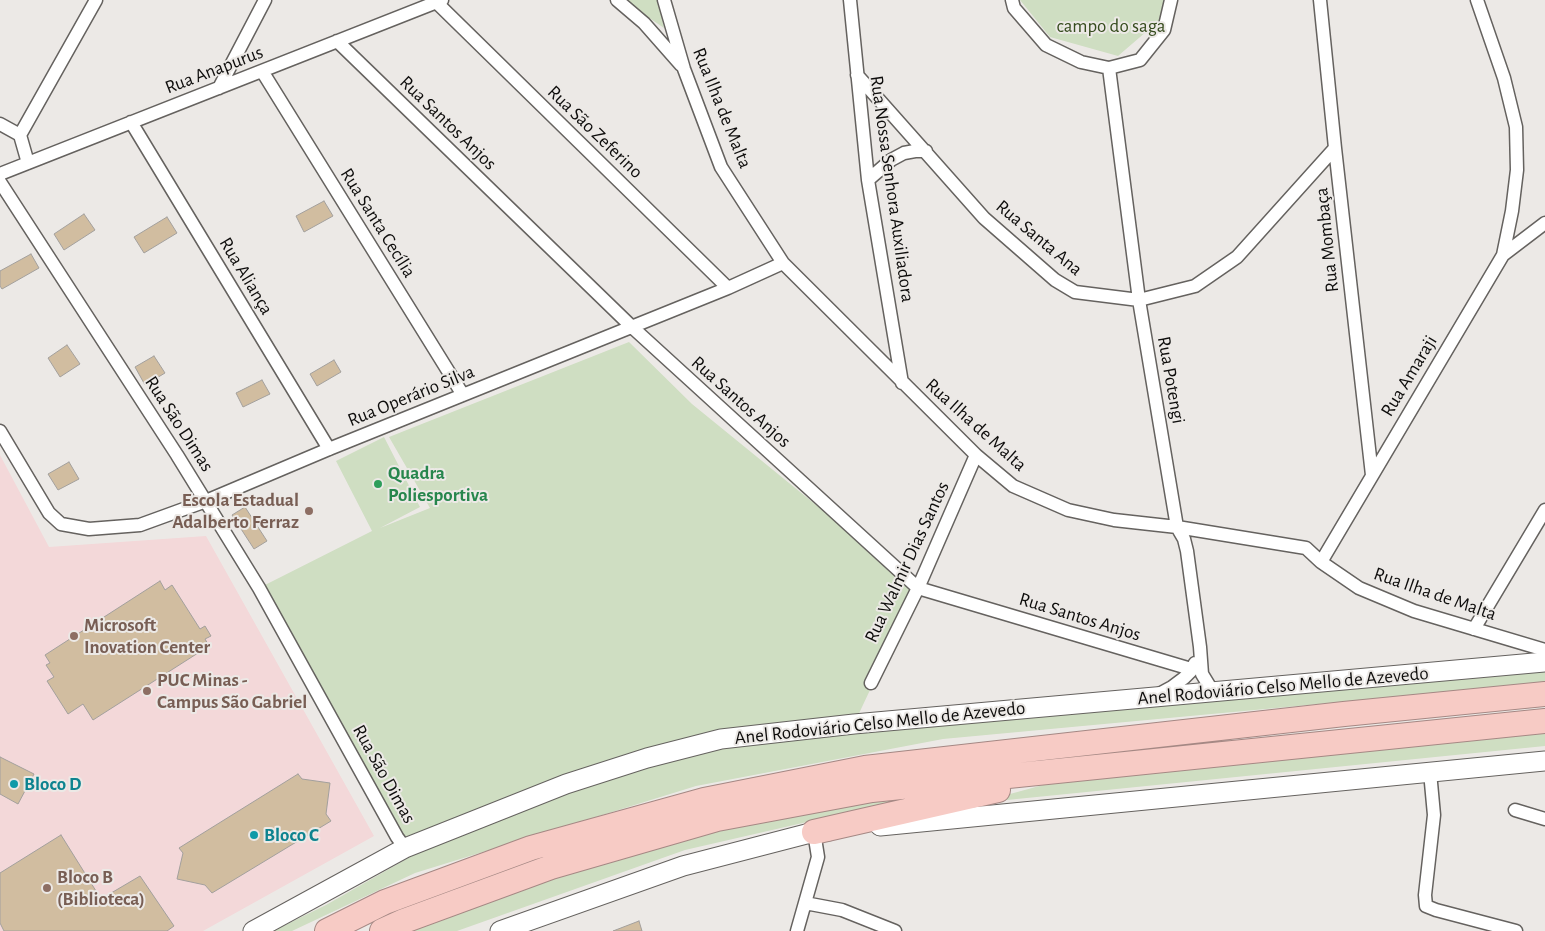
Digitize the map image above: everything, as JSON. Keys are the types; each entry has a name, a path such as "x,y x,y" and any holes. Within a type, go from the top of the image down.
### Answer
{"highway":[{"name":"Anel Rodoviário Celso Mello de Azevedo","path":"327,931 385,902 531,848 704,800 865,768 1543,694"},
{"path":"382,931 404,921 551,867 717,819 872,790 1543,722"},
{"path":"814,832 1090,768"}],"main road":[{"name":"Anel Rodoviário Celso Mello de Azevedo","path":"253,931 405,848 566,784 647,758 721,739 854,724 1545,662"},
{"path":"500,931 683,866 814,832 1545,761"}],"street":[{"path":"20,135 96,0"},
{"path":"219,88 265,0"},
{"path":"617,0 644,23 684,69"},
{"name":"Rua Ilha de Malta","path":"664,0 684,69 721,167 783,262 902,383 976,455 1013,486 1068,510 1114,520 1177,527 1306,548 1321,562 1359,588 1414,611 1545,650"},
{"name":"Rua Nossa Senhora Auxiliadora","path":"850,0 868,180 902,383"},
{"path":"1012,0 1014,8 1046,45 1081,62 1109,68 1140,60 1164,30 1172,0"},
{"name":"Rua Mombaça","path":"1320,0 1372,475"},
{"path":"1477,0 1504,78 1516,127 1517,170 1512,211 1503,255"},
{"name":"Rua Anapurus","path":"0,174 430,3"},
{"name":"Rua São Zeferino","path":"430,3 728,288"},
{"name":"Rua Santos Anjos","path":"337,41 632,327 918,588 1191,670"},
{"name":"Rua Potengi","path":"1109,68 1139,300 1177,527 1184,539 1200,647 1202,674 1213,692"},
{"name":"Rua Santa Cecília","path":"262,71 463,395"},
{"name":"Rua Santa Ana","path":"857,75 984,218 1055,280 1075,292 1139,300 1195,286 1237,257 1335,148"},
{"name":"Rua Aliança","path":"131,122 329,449"},
{"path":"0,124 20,135 28,163"},
{"path":"868,180 890,160 904,153 926,151"},
{"name":"Rua São Dimas","path":"0,182 206,501 259,588 397,837 405,848"},
{"name":"Rua Amaraji","path":"1321,562 1503,255 1545,223"},
{"name":"Rua Operário Silva","path":"0,431 49,513 61,524 90,529 140,525 206,501 329,449 728,288 783,262"},
{"name":"Rua Walmir Dias Santos","path":"871,683 918,588 976,455"},
{"path":"1474,629 1545,510"},
{"path":"1153,697 1172,687 1191,670 1200,647"},
{"path":"1430,772 1434,815 1425,895 1426,906 1516,931"},
{"path":"1515,810 1545,819"},
{"path":"797,931 818,856 814,832"},
{"path":"805,903 842,910 895,931"}],"shaded area":[{"name":"PUC Minas - Campus São Gabriel","path":"0,455 49,547 206,536 374,836 203,931 0,931"}],"green space":[{"path":"623,0 658,0 664,28"},
{"name":"campo do saga","path":"1020,0 1165,0 1161,19 1118,56 1050,37"},
{"path":"629,342 692,404 918,588 854,724 1545,669 1545,683 943,739 696,786 415,873 292,931 273,931 326,905 417,853 647,758 405,848 259,588 372,531 336,461 384,437 420,507 380,528 430,508 389,437"},
{"path":"1545,730 1545,746 977,803 1076,776"},
{"path":"942,791 685,850 457,931 404,931 590,863 754,821"}],"building":[{"path":"324,201 333,216 304,232 296,216"},
{"path":"84,214 95,230 64,250 54,234"},
{"path":"167,217 177,233 144,253 134,237"},
{"path":"31,254 39,268 2,289 0,286 0,271"},
{"path":"67,345 80,364 60,377 48,358"},
{"path":"154,356 165,373 145,385 135,367"},
{"path":"334,360 341,372 317,386 310,374"},
{"path":"262,380 270,394 243,407 236,393"},
{"path":"69,462 79,479 58,490 48,474"},
{"path":"245,507 267,541 254,549 232,515"},
{"path":"160,581 165,590 172,585 200,629 205,626 211,636 205,639 209,646 93,720 83,704 68,714 47,681 54,677 46,665 50,663 45,655"},
{"name":"Bloco D","path":"0,757 34,774 18,804 0,794"},
{"name":"Bloco C","path":"298,774 302,779 330,783 326,814 331,821 212,893 205,885 177,879 183,853 179,848"},
{"name":"Bloco B (Biblioteca)","path":"61,835 101,899 140,876 174,926 167,931 4,931 0,923 0,873"},
{"path":"639,921 642,931 613,931"}],"place":[{"name":"Quadra Poliesportiva","path":"378,484"},
{"name":"Escola Estadual Adalberto Ferraz","path":"309,511"},
{"name":"Microsoft Inovation Center","path":"74,636"},
{"name":"PUC Minas - Campus São Gabriel","path":"147,691"},
{"name":"Bloco D","path":"14,784"},
{"name":"Bloco C","path":"254,835"},
{"name":"Bloco B (Biblioteca)","path":"47,888"}]}
